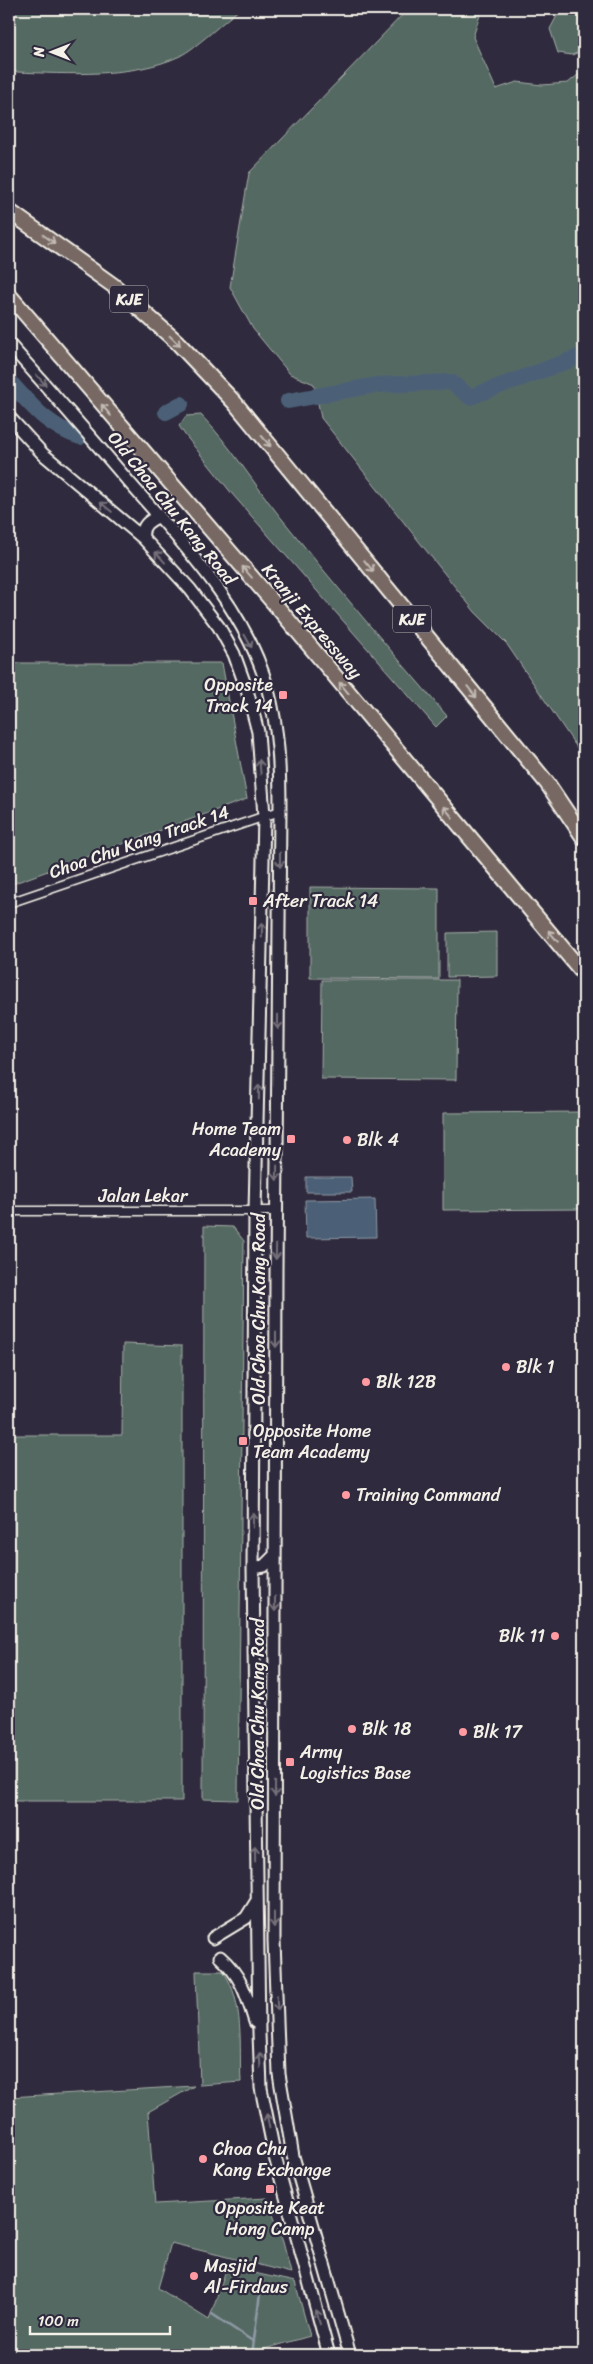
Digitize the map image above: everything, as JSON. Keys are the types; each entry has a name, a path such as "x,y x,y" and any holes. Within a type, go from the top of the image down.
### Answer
{"highway":[{"name":"KJE","path":"9,211 114,286 177,342 234,403 547,783 584,838"},
{"name":"Kranji Expressway","path":"9,295 279,609 584,974"}],"main road":[{"name":"Old Choa Chu Kang Road","path":"9,344 159,516 218,591 254,652 268,690 278,737 280,811 274,1940 279,2074 293,2156 349,2355"},
{"name":"Old Choa Chu Kang Road","path":"9,417 43,454 143,538 207,611 234,654 247,690 258,732 264,816 255,1211 253,1568 258,2033 261,2088 275,2157 329,2355"},
{"path":"143,538 144,527 147,522 159,516"},
{"path":"253,1568 264,1566 275,1555"},
{"path":"213,1938 246,1918 256,1902"},
{"path":"220,1957 233,1969 245,1989 258,2033"}],"street":[{"name":"Choa Chu Kang Track 14","path":"9,903 280,811"},
{"name":"Jalan Lekar","path":"9,1211 277,1211"}],"green space":[{"path":"9,9 240,9 202,41 180,56 142,68 78,74 17,72 9,68"},
{"path":"408,9 482,9 473,37 496,89 517,82 542,85 568,83 584,70 584,758 506,643 475,612 321,418 314,384 290,374 253,329 230,287 249,173"},
{"path":"568,9 584,9 584,50 572,55 558,53 550,29 559,12"},
{"path":"201,415 222,438 278,514 447,716 436,727 233,495 185,435 179,426 186,416"},
{"path":"9,663 222,663 247,799 9,885"},
{"path":"310,887 439,888 439,979 310,978"},
{"path":"497,932 497,976 447,977 447,933"},
{"path":"322,980 457,980 456,1080 321,1079"},
{"path":"584,1112 584,1209 443,1210 443,1113"},
{"path":"204,1226 233,1227 244,1241 238,1800 203,1799"},
{"path":"123,1344 182,1346 182,1801 9,1801 9,1435 122,1435"},
{"path":"196,1971 223,1971 230,1983 235,1996 240,2025 241,2082 200,2085"},
{"path":"194,2086 148,2112 155,2204 267,2198 283,2242 291,2273 171,2243 158,2288 209,2320 227,2267 295,2282 310,2336 265,2349 264,2355 9,2355 9,2097"}],"water":[{"path":"306,1177 351,1177 352,1192 306,1192"},
{"path":"375,1199 376,1237 306,1238 305,1200"}],"waterway":[{"path":"288,401 376,385 451,382 470,397 584,355"},
{"path":"9,381 49,421 80,437"},
{"path":"166,412 181,404"},
{"path":"252,2355 262,2278"},
{"path":"212,2314 254,2342"}],"place":[{"name":"Opposite Track 14","path":"283,695"},
{"name":"After Track 14","path":"253,901"},
{"name":"Home Team Academy","path":"291,1139"},
{"name":"Blk 4","path":"347,1140"},
{"name":"Blk 1","path":"506,1367"},
{"name":"Blk 12B","path":"366,1382"},
{"name":"Opposite Home Team Academy","path":"243,1441"},
{"name":"Training Command","path":"346,1495"},
{"name":"Blk 11","path":"555,1636"},
{"name":"Blk 18","path":"352,1729"},
{"name":"Blk 17","path":"463,1732"},
{"name":"Army Logistics Base","path":"290,1762"},
{"name":"Choa Chu Kang Exchange","path":"203,2159"},
{"name":"Opposite Keat Hong Camp","path":"270,2189"},
{"name":"Masjid Al-Firdaus","path":"194,2276"}]}
